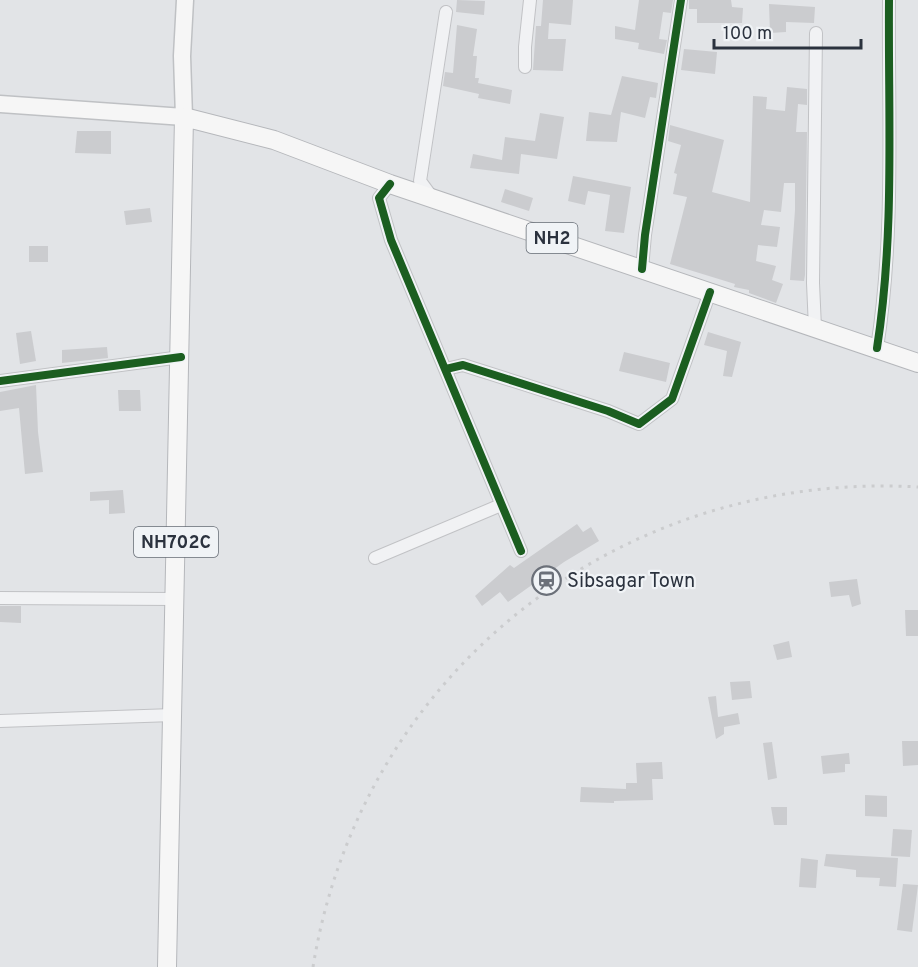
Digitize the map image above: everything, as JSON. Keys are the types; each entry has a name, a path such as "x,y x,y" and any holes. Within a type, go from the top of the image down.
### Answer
{"highway":[{"name":"NH2","path":"184,117 274,140 390,184 918,363"},
{"name":"NH702C","path":"167,967 184,117"}],"main road":[{"path":"0,104 184,117 182,56 185,0"}],"street":[{"path":"525,67 530,0"},
{"path":"642,269 645,235 681,0"},
{"path":"877,348 887,267 889,214 889,0"},
{"path":"431,196 420,181 446,12"},
{"path":"815,328 813,283 816,33"},
{"path":"390,184 379,198 391,240 521,551"},
{"path":"446,369 463,365 608,411 639,424 672,399 710,292"},
{"path":"0,381 181,357"},
{"path":"375,558 501,505"},
{"path":"0,598 174,599"},
{"path":"0,722 173,715"}],"building":[{"path":"457,0 485,1 484,15 456,12"},
{"path":"543,0 573,0 571,25 549,23 548,39 566,39 563,71 533,70 536,26 541,26"},
{"path":"639,0 673,0 671,13 663,12 659,39 667,40 664,54 638,49 639,43 615,39 615,26 635,30"},
{"path":"689,0 731,0 732,7 743,8 742,23 697,23 697,9 689,9"},
{"path":"769,4 815,7 814,23 786,22 786,32 770,33"},
{"path":"457,25 477,29 473,56 477,56 475,78 479,78 478,83 512,90 510,104 478,98 479,94 443,86 445,72 453,73"},
{"path":"684,49 717,52 715,74 681,70"},
{"path":"622,76 658,83 656,98 650,97 645,118 621,112 617,142 586,141 589,112 611,115"},
{"path":"787,87 807,89 807,105 798,104 796,132 807,132 805,275 804,281 790,280 795,183 784,183 781,212 764,210 761,225 780,227 777,247 758,245 756,261 776,266 772,280 783,284 776,303 749,293 749,290 734,287 735,284 670,264 687,197 673,194 677,174 674,173 681,145 668,141 670,125 724,140 712,192 750,202 753,96 767,97 766,109 785,111"},
{"path":"540,113 564,117 557,159 521,154 519,174 470,168 473,154 502,160 505,137 535,141"},
{"path":"77,131 111,131 111,154 75,153"},
{"path":"573,176 631,187 624,233 605,231 610,195 588,191 585,205 568,201"},
{"path":"505,189 533,198 529,211 501,202"},
{"path":"150,208 152,222 126,225 124,211"},
{"path":"29,246 48,246 48,262 29,262"},
{"path":"31,331 36,361 20,364 16,333"},
{"path":"708,332 741,342 732,377 723,376 727,351 704,345"},
{"path":"107,347 108,358 62,363 62,350"},
{"path":"624,352 670,363 666,382 619,371"},
{"path":"36,385 43,472 25,474 19,408 0,411 0,392"},
{"path":"118,390 140,390 141,411 119,411"},
{"path":"123,490 125,513 109,514 109,500 90,501 90,492"},
{"path":"577,524 583,532 591,527 599,541 564,562 508,602 500,592 482,606 475,596 510,565 514,568"},
{"path":"857,579 861,604 852,607 849,595 831,597 829,582"},
{"path":"0,606 21,606 21,623 0,622"},
{"path":"905,610 918,610 918,636 906,636"},
{"path":"789,641 792,657 777,660 773,645"},
{"path":"750,681 752,698 732,700 730,682"},
{"path":"716,696 718,717 738,713 740,724 724,727 724,734 716,739 708,697"},
{"path":"902,741 918,741 918,765 903,766"},
{"path":"772,742 777,778 768,780 763,743"},
{"path":"849,753 850,764 845,764 845,772 823,774 821,756"},
{"path":"662,762 663,779 652,779 653,800 614,801 614,803 580,802 581,787 626,789 626,783 637,783 636,763"},
{"path":"865,795 887,796 887,817 865,816"},
{"path":"771,807 787,807 787,825 774,825"},
{"path":"893,829 912,830 910,857 891,856"},
{"path":"826,854 898,858 896,887 879,886 880,878 856,877 856,870 824,866"},
{"path":"801,858 818,860 816,888 799,887"},
{"path":"903,884 918,885 912,932 897,930"}],"railway":[{"path":"313,967 341,861 386,765 447,681 522,610 609,553 705,513 809,491 918,487"}],"cycle path":[{"path":"642,269 645,235 681,0"},
{"path":"877,348 883,305 888,218 889,0"},
{"path":"390,184 379,198 391,240 521,551"},
{"path":"446,369 463,365 608,411 639,424 672,399 710,292"},
{"path":"0,381 181,357"}],"place":[{"name":"Sibsagar Town","path":"546,580"}]}
